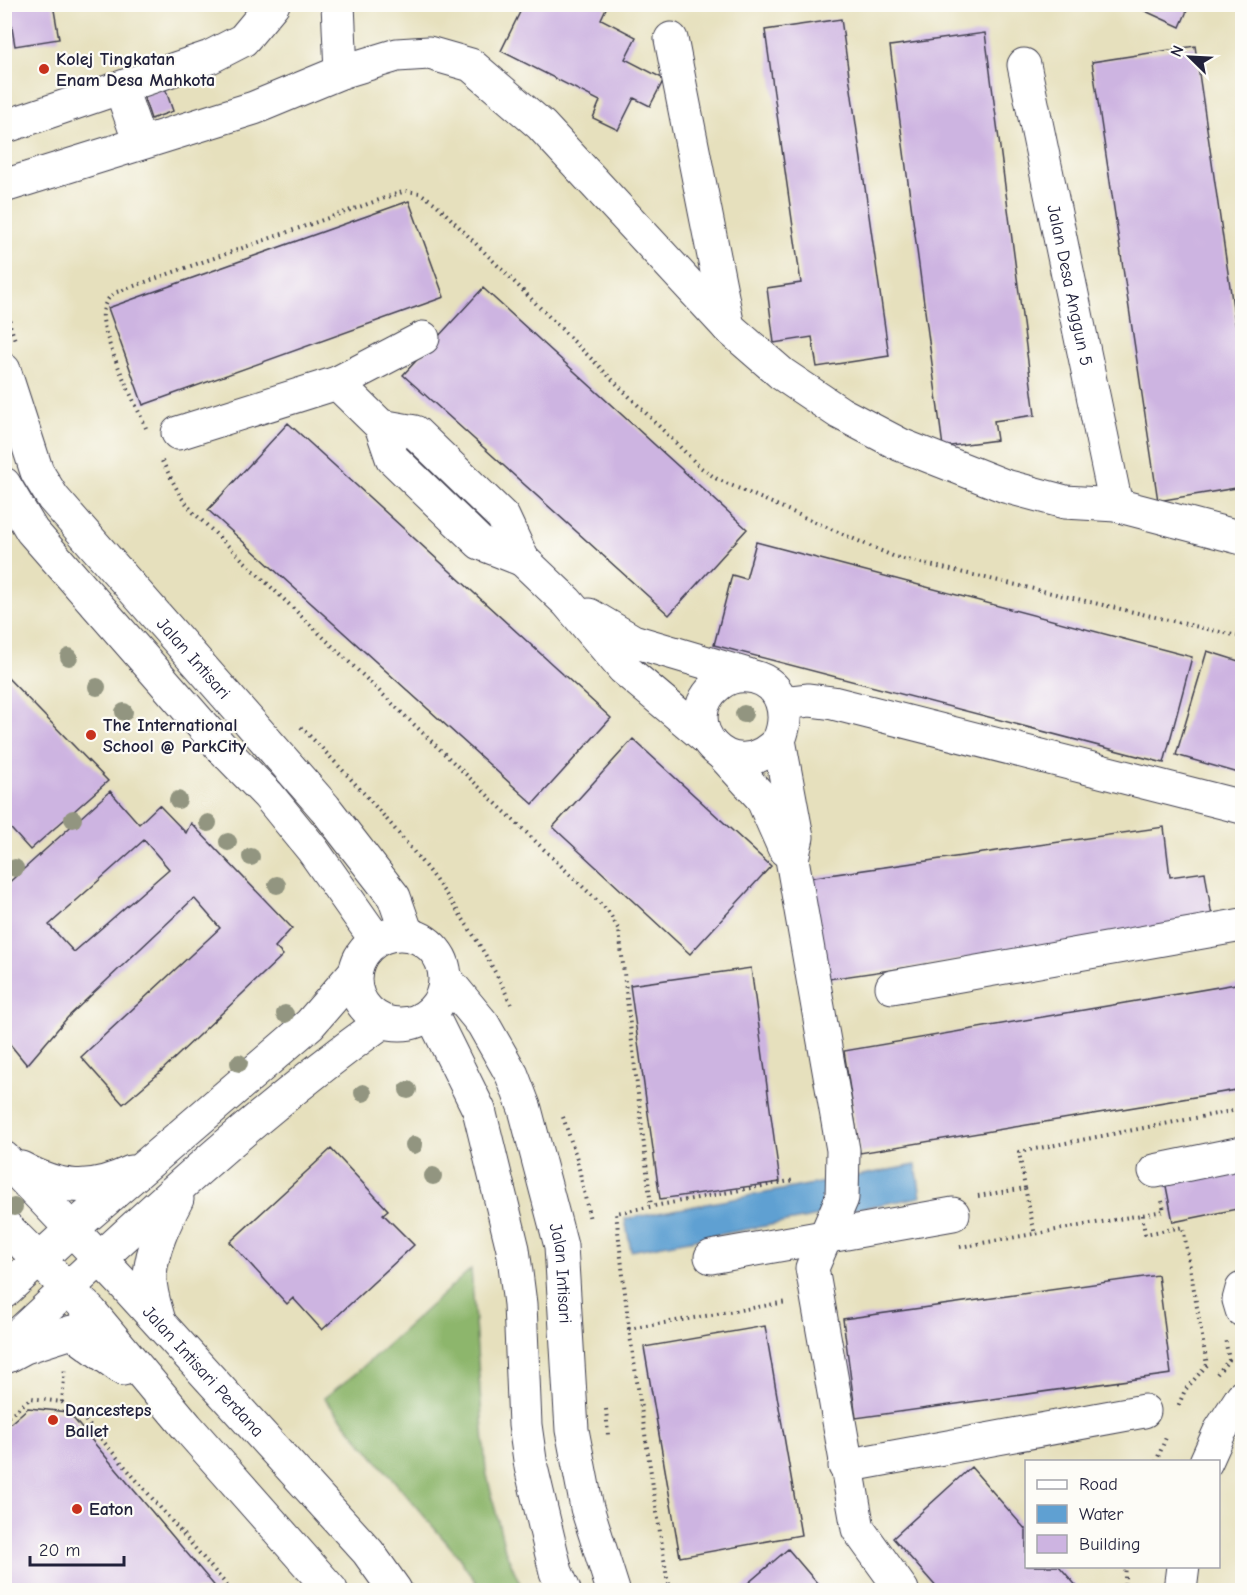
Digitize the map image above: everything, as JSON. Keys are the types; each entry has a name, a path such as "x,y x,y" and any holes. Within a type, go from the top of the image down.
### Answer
{"street":[{"path":"4,127 210,57 243,40 273,4"},
{"path":"338,4 341,72"},
{"path":"672,39 728,327"},
{"path":"4,186 254,108 341,72 398,55 429,53 471,65 541,125 728,327 782,374 840,413 901,445 1005,486 1065,502 1116,505 1242,538"},
{"name":"Jalan Desa Anggun 5","path":"1024,65 1116,505"},
{"path":"121,88 140,143"},
{"path":"178,433 337,383 423,338"},
{"name":"Jalan Intisari","path":"4,370 37,472 53,498 325,808 394,897 392,937"},
{"path":"337,383 381,426 414,432 503,517 523,560 567,602 623,668 714,746 762,798 769,809 780,844 792,859"},
{"name":"Jalan Intisari","path":"4,484 32,531 221,747 268,795 312,849 392,937"},
{"path":"567,602 633,641 748,675 770,684 783,704 784,728 779,740 765,753 748,760 714,746 701,724 701,711 713,688 735,675 748,675"},
{"path":"783,704 809,700 833,703 1242,807"},
{"path":"779,740 797,837 792,859 843,1150 842,1198 812,1268 845,1466 858,1529 902,1590"},
{"path":"892,987 1242,925"},
{"path":"4,1292 72,1229 310,1024 355,972 362,954 392,937 423,939 435,949 443,963 446,979 442,997 431,1013 416,1022 399,1026 382,1022 369,1014 360,1002 355,987 355,972"},
{"name":"Jalan Intisari","path":"446,979 483,1024 512,1075 525,1109 561,1246 572,1430 587,1508 613,1590"},
{"path":"431,1013 479,1110 513,1249 520,1304 525,1425 531,1467 556,1572 564,1590"},
{"path":"4,1348 184,1184 323,1064 382,1022"},
{"path":"1155,1171 1242,1153"},
{"path":"6,1160 48,1182 76,1186 108,1183 144,1166"},
{"name":"Jalan Intisari Perdana","path":"6,1160 100,1259 368,1552 395,1590"},
{"path":"160,1324 151,1291 150,1274 161,1229 184,1184"},
{"path":"711,1257 953,1214"},
{"path":"4,1224 68,1288 331,1590"},
{"path":"1242,1289 1239,1300 1242,1310"},
{"path":"4,1358 25,1347 72,1332 114,1362 187,1426"},
{"path":"1207,1460 1232,1438 1242,1397"},
{"path":"845,1466 1156,1421"},
{"path":"1180,1590 1183,1568"}],"path":[{"path":"1035,1234 1019,1152 1242,1109"},
{"path":"1025,1188 951,1201 959,1248 1164,1211 1155,1171"},
{"path":"671,1590 667,1578 629,1329 616,1213 795,1180"},
{"path":"1142,1215 1145,1234 1183,1227 1207,1365 1185,1390 1177,1410"},
{"path":"629,1329 817,1296"},
{"path":"62,1402 65,1366"},
{"path":"4,1420 31,1398 62,1402 84,1419 231,1590"},
{"path":"1156,1421 1156,1460"},
{"path":"1124,1590 1126,1568"}],"green space":[{"path":"471,1269 486,1471 505,1550 523,1590 481,1590 458,1556 324,1398 355,1374"}],"water":[{"path":"916,1165 921,1197 631,1251 625,1219"}],"building":[{"path":"8,4 53,4 59,39 15,46"},
{"path":"524,4 608,4 601,19 636,37 625,59 664,79 650,106 634,98 618,130 593,118 600,101 501,51"},
{"path":"1130,4 1190,4 1180,27"},
{"path":"841,19 889,356 817,367 812,337 774,343 767,288 801,283 765,30"},
{"path":"985,33 1035,415 994,421 997,440 943,447 890,46"},
{"path":"1195,46 1242,369 1242,487 1158,501 1092,62"},
{"path":"165,88 173,111 151,119 143,95"},
{"path":"409,201 444,297 143,405 108,308"},
{"path":"483,288 747,529 669,615 403,375"},
{"path":"288,423 611,718 533,804 208,510"},
{"path":"756,542 1192,657 1164,763 714,645 732,575 746,579"},
{"path":"1207,651 1242,662 1242,774 1176,755"},
{"path":"4,674 108,781 30,850 4,821"},
{"path":"633,739 771,866 690,954 553,827"},
{"path":"110,791 139,824 159,805 186,833 191,823 292,928 275,947 283,955 157,1075 123,1104 81,1057 220,928 194,898 68,1017 27,1065 4,1037 4,887","holes":["144,840 169,869 74,952 49,925"]},
{"path":"1164,827 1170,877 1205,872 1213,923 822,980 808,878"},
{"path":"751,968 780,1182 660,1199 630,985"},
{"path":"1242,983 1242,1089 860,1153 844,1051"},
{"path":"331,1149 388,1210 383,1214 414,1245 322,1330 293,1298 287,1304 230,1242"},
{"path":"1242,1165 1242,1208 1173,1222 1165,1181"},
{"path":"1158,1275 1171,1374 856,1418 843,1319"},
{"path":"765,1326 801,1535 680,1557 644,1347"},
{"name":"Eaton","path":"28,1408 68,1412 218,1590 5,1590 5,1428"},
{"path":"971,1467 1025,1529 1025,1568 1061,1568 1080,1590 939,1590 893,1538"},
{"path":"788,1549 823,1590 740,1590"}],"place":[{"name":"Kolej Tingkatan Enam Desa Mahkota","path":"44,69"},
{"name":"The International School @ ParkCity","path":"91,735"},
{"name":"Dancesteps Ballet","path":"53,1420"},
{"name":"Eaton","path":"77,1509"}]}
